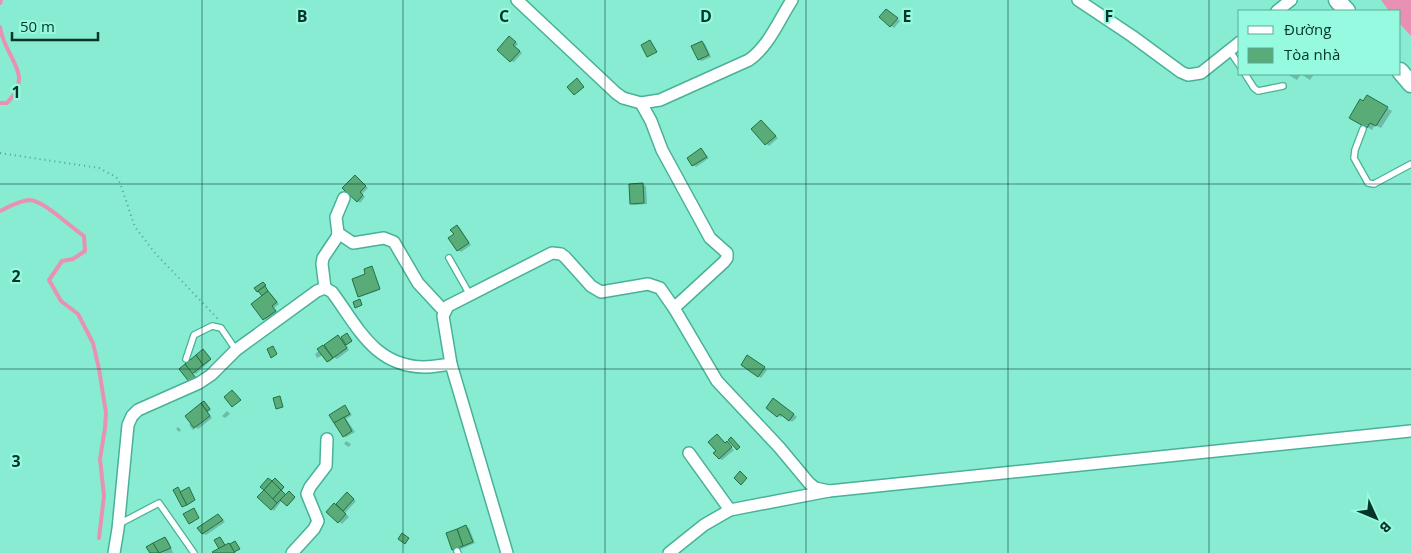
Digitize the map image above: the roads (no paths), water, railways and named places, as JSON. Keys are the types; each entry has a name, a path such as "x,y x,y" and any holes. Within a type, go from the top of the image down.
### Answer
{"main road":[{"path":"1337,0 1346,10"},
{"path":"1401,72 1411,84"}],"street":[{"path":"517,0 616,93 623,98 641,103 660,100 755,56 765,44 792,0"},
{"path":"1078,0 1188,75 1201,72 1238,44"},
{"path":"1278,10 1291,0"},
{"path":"641,103 651,121 662,150 710,238 727,253 727,258 724,262 674,308"},
{"path":"325,288 322,271 323,258 338,233 336,217 344,198"},
{"path":"338,233 353,243 384,238 394,242 418,283 444,311"},
{"path":"506,553 451,364 443,316 448,306 556,252 566,257 591,286 600,292 648,284 654,285 664,293 717,381 779,447 809,483 815,488 829,491"},
{"path":"114,553 119,524 128,425 132,416 138,410 200,383 211,375 236,350 317,291 325,288"},
{"path":"325,288 332,292 373,348 384,357 412,366 425,367 451,364"},
{"path":"668,553 704,524 730,510 829,491 1410,432"},
{"path":"292,553 318,521 307,494 310,486 328,462 327,439"},
{"path":"689,453 730,510"}],"lane":[{"path":"1230,50 1238,63"},
{"path":"1246,75 1258,91 1282,86"},
{"path":"1363,129 1354,158 1368,183 1374,184 1411,164"},
{"path":"449,258 470,295"},
{"path":"186,359 190,351 191,340 196,333 215,326 221,328 236,350"},
{"path":"119,524 159,503 194,553"}],"waterway":[{"path":"0,27 19,74 19,83 15,93 7,103 0,103"},
{"path":"0,211 14,204 29,200 35,201 50,209 84,236 85,251 73,259 62,261 49,280 61,301 78,314 93,343 99,369 106,413 100,459 104,496 99,538"}]}
